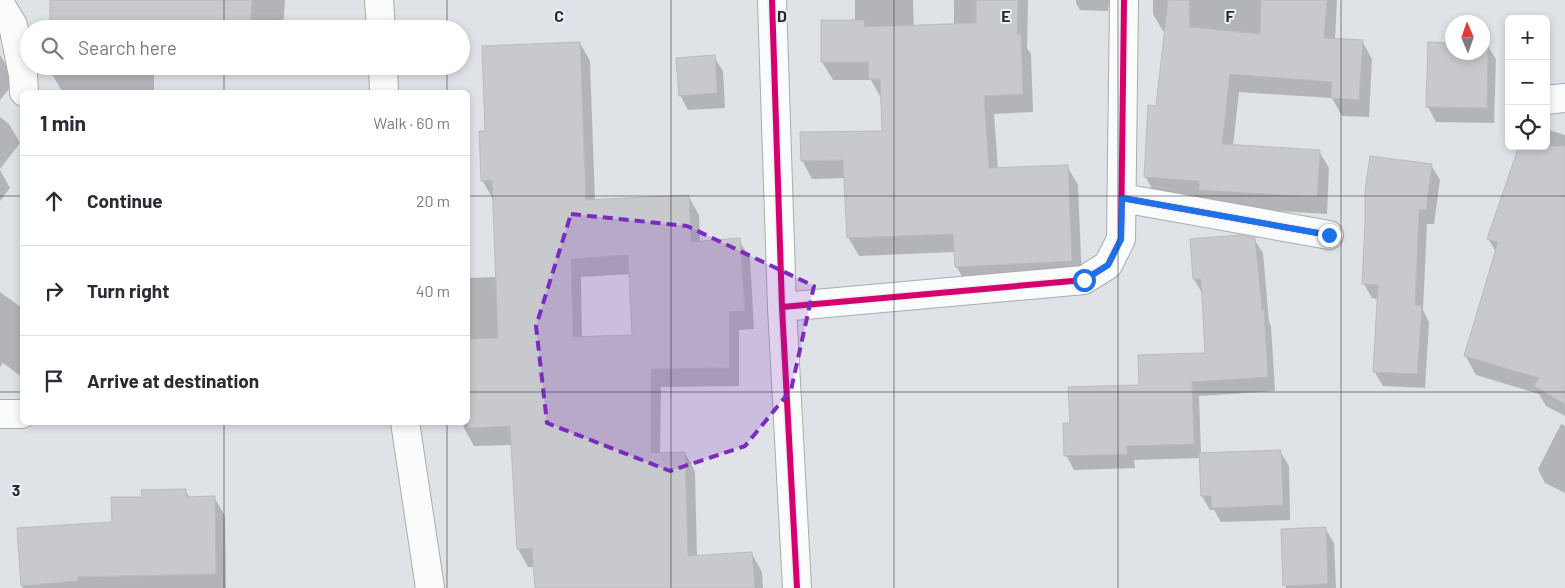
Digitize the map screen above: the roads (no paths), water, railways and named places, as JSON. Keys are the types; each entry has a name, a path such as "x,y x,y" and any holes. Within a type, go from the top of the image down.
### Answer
{"street":[{"path":"379,0 380,20"},
{"path":"772,0 782,307 797,588"},
{"path":"782,307 1084,280 1108,265 1121,239 1124,0"},
{"path":"0,4 13,25 20,59"},
{"path":"23,75 24,90"},
{"path":"383,75 384,90"},
{"path":"1550,100 1565,98"},
{"path":"1122,198 1329,235"},
{"path":"0,414 20,414"},
{"path":"405,425 430,588"}]}
